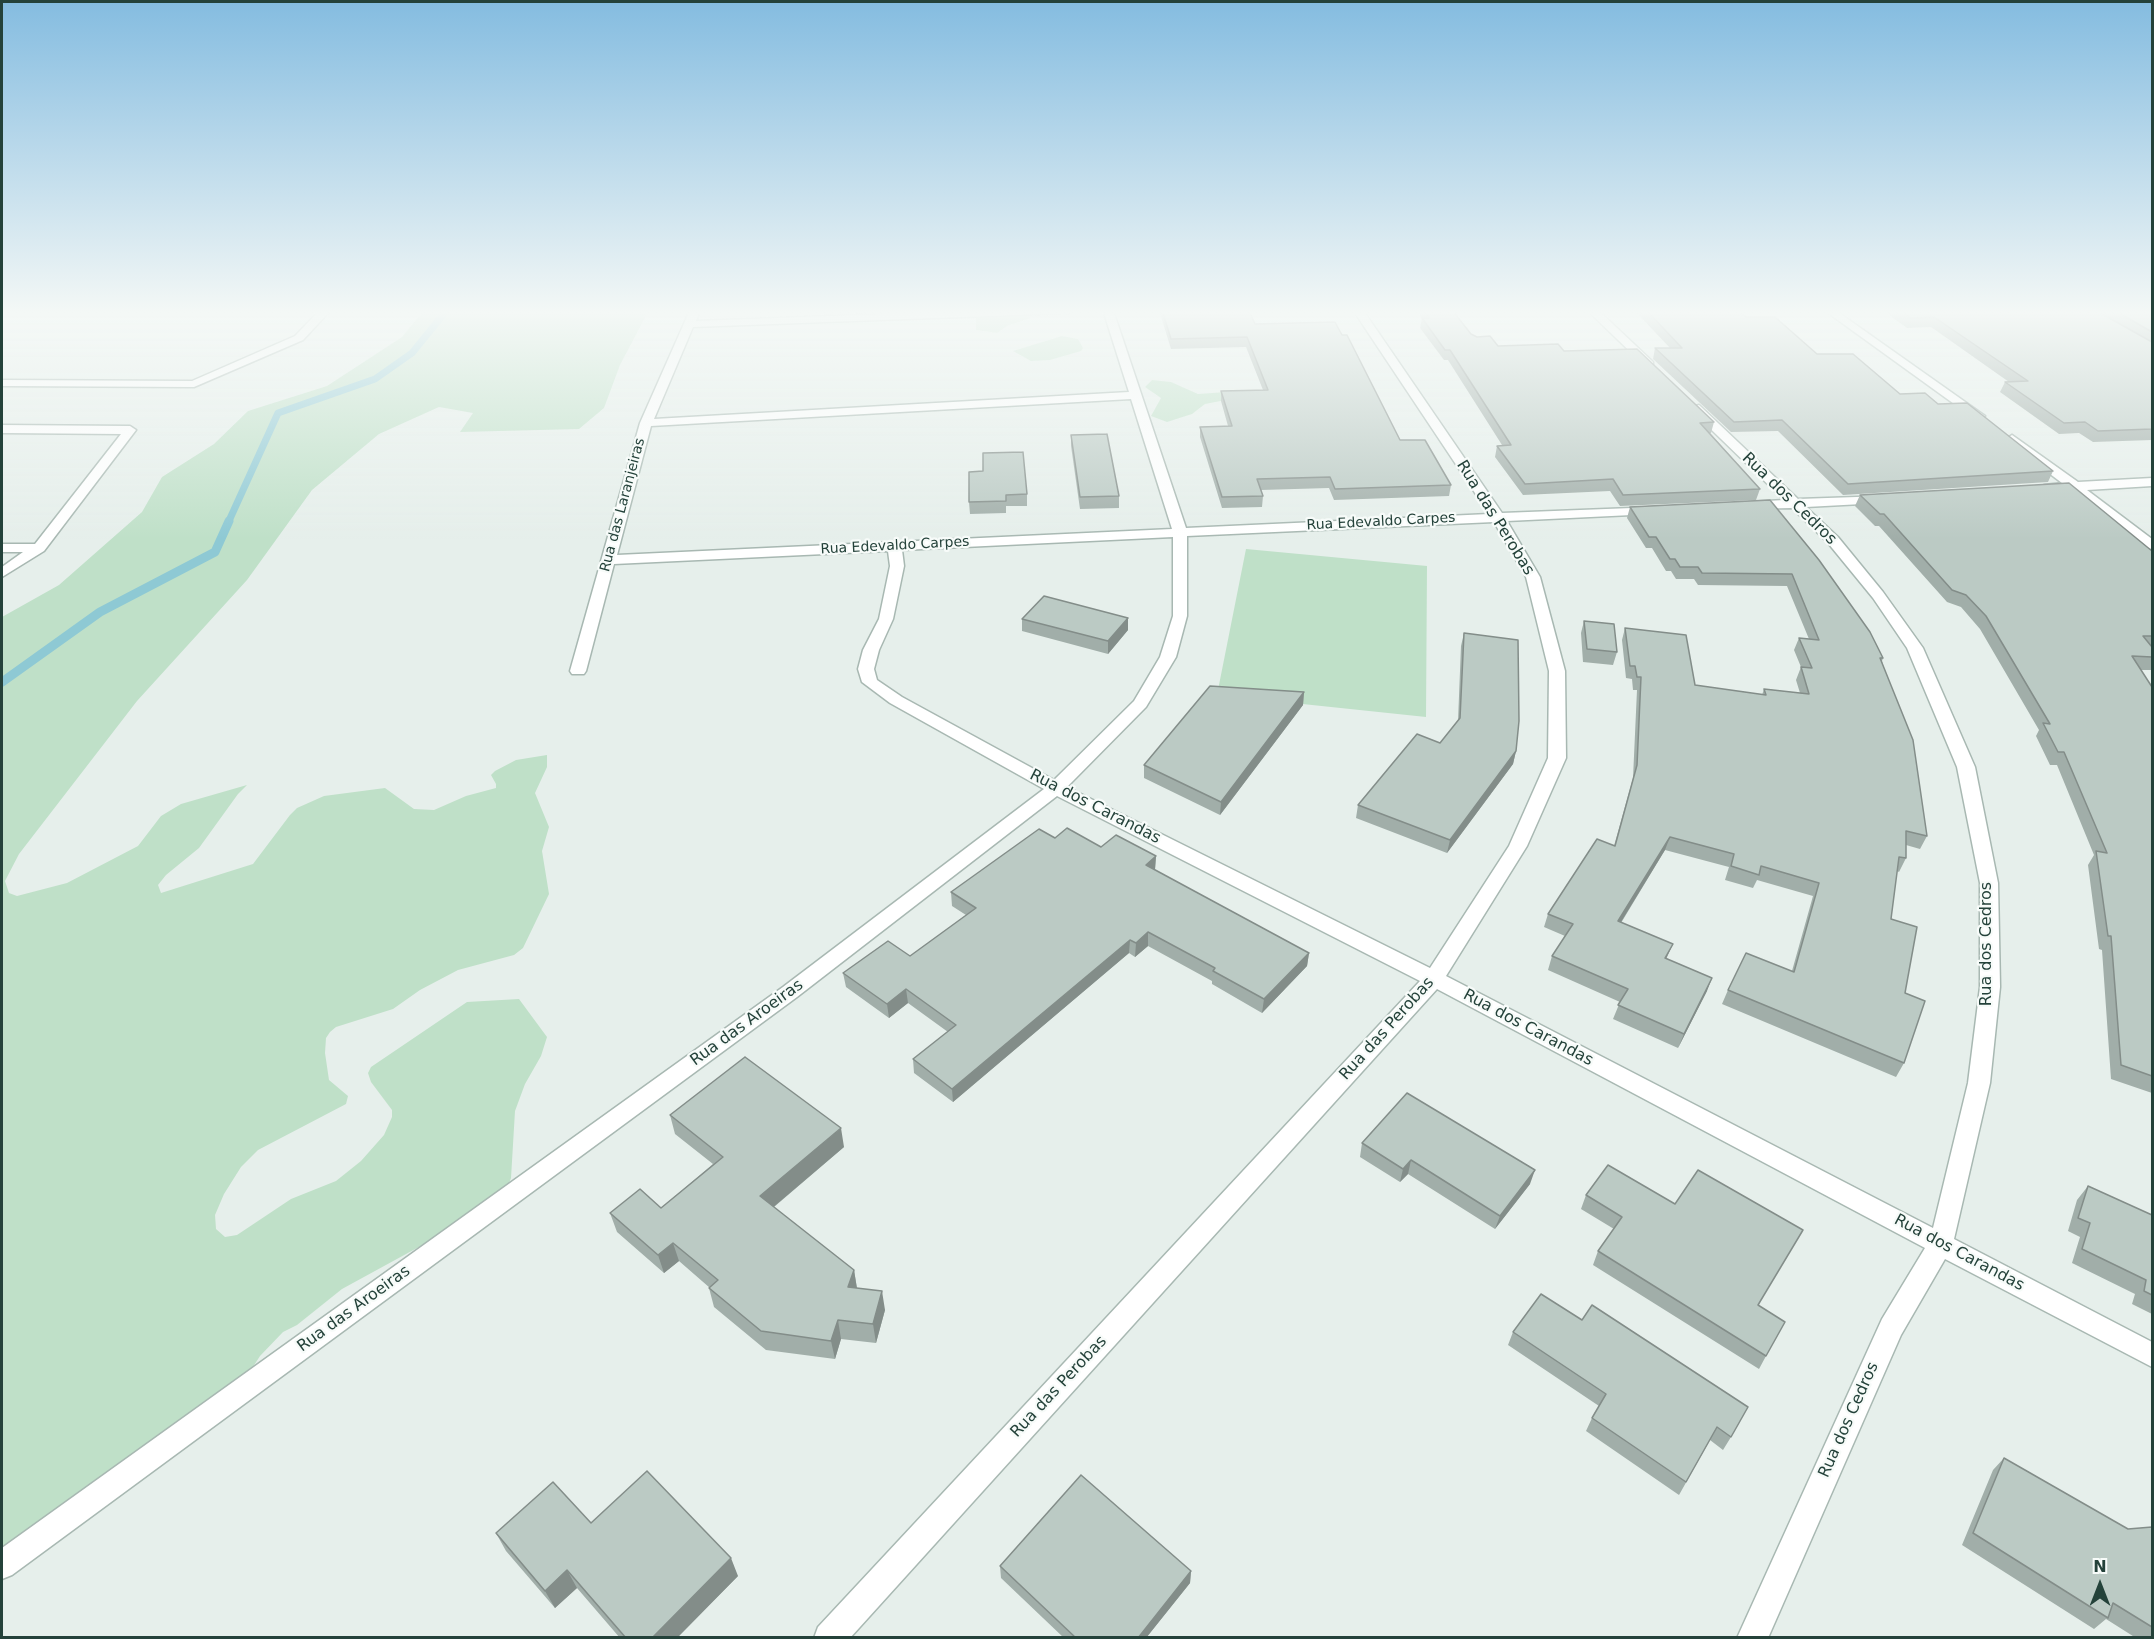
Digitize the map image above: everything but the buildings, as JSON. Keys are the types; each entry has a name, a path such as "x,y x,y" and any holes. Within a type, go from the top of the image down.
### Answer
{"street":[{"name":"Rua das Laranjeiras","path":"578,671 646,423 663,386"},
{"name":"Rua das Aroeiras","path":"2,1565 790,992 1056,788 1140,704 1168,657 1180,616 1180,531 1133,386"},
{"name":"Rua das Perobas","path":"829,1638 1434,979 1518,846 1557,758 1557,671 1533,577 1498,517 1410,386"},
{"path":"1937,386 2078,487 2152,545"},
{"path":"646,423 1136,395"},
{"name":"Rua dos Cedros","path":"1685,399 1833,540 1878,595 1915,648 1966,767 1989,883 1990,987 1979,1083 1941,1244 1890,1327 1752,1638"},
{"path":"2,429 130,430 39,548 2,573"},
{"path":"2031,489 2152,482"},
{"path":"1736,507 1890,498"},
{"name":"Rua Edevaldo Carpes","path":"608,560 1180,531 1664,510"},
{"name":"Rua dos Carandas","path":"895,546 897,566 886,619 871,650 866,669 870,682 896,700 1056,788 1434,979 2152,1355"},
{"path":"2,548 39,548"}],"green space":[{"path":"325,386 612,386 604,408 579,429 460,432 473,413 439,407 379,434 312,490 247,580 137,701 19,854 5,881 9,893 17,896 67,883 138,846 161,816 181,804 247,785 199,848 166,875 158,885 161,893 253,864 297,808 324,796 385,788 414,809 434,810 466,796 496,788 491,775 516,760 547,755 547,767 535,793 549,827 542,851 549,894 523,948 514,955 458,970 420,990 393,1009 336,1027 330,1032 326,1038 325,1053 329,1080 348,1096 346,1104 258,1150 241,1167 224,1194 215,1215 216,1229 225,1237 237,1235 291,1199 336,1181 361,1161 384,1135 392,1117 392,1110 371,1082 368,1073 371,1067 467,1002 519,999 547,1037 541,1056 525,1084 515,1111 511,1178 505,1194 428,1242 342,1289 297,1325 283,1332 260,1356 249,1373 60,1523 2,1556 2,617 59,585 142,512 162,477 214,444 248,411"},
{"path":"1181,386 1198,394 1226,392 1231,399 1205,404 1192,414 1167,422 1151,416 1161,398 1145,387"},
{"path":"1246,549 1427,566 1426,717 1217,695"}],"waterway":[{"path":"228,523 278,413 354,386"},
{"path":"2,682 100,612 215,552 229,521"}]}
